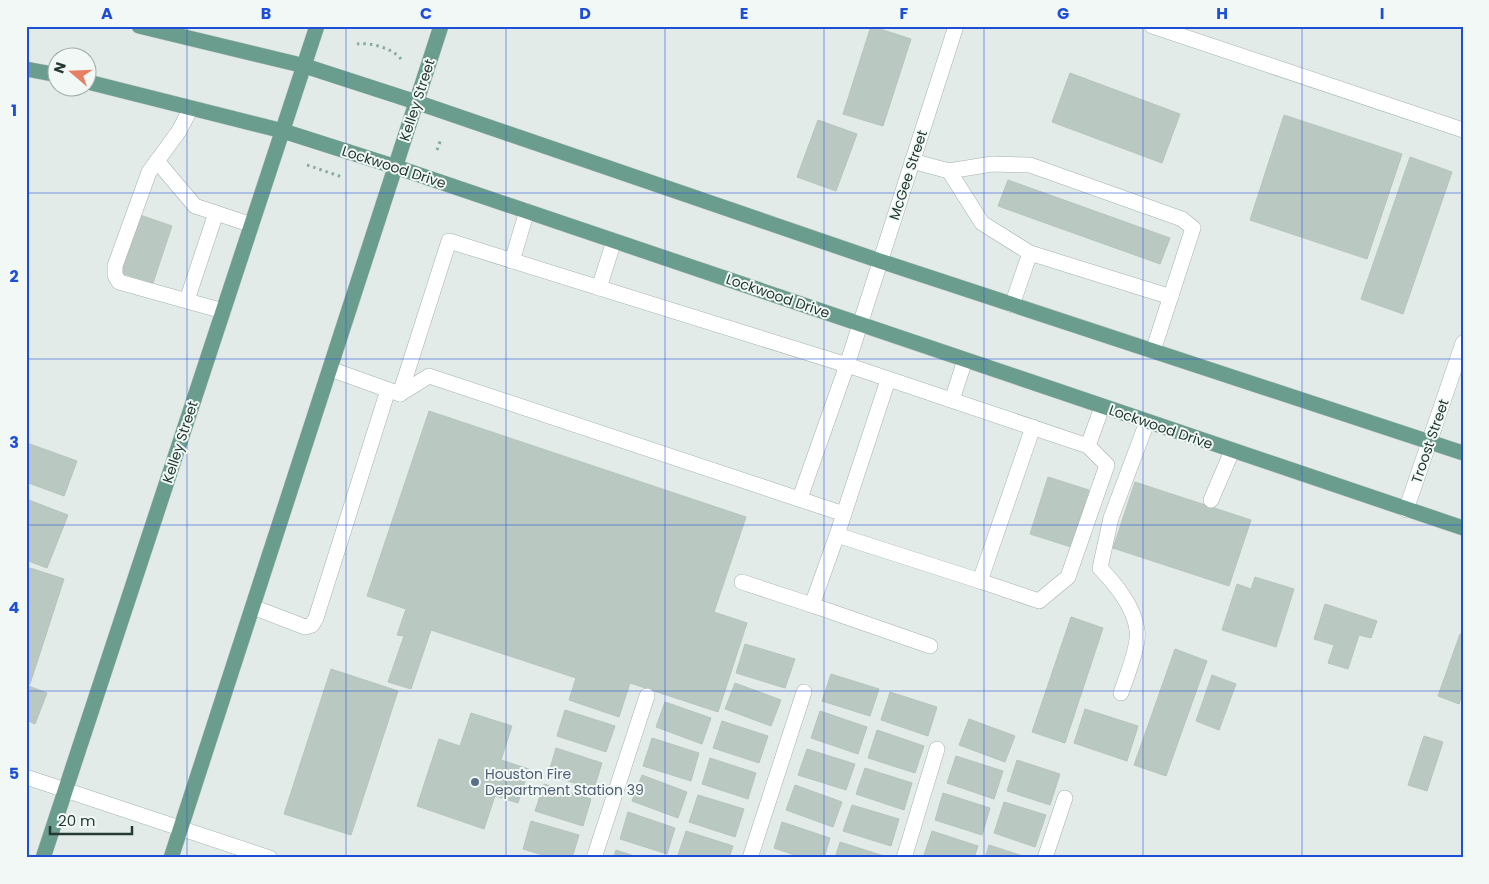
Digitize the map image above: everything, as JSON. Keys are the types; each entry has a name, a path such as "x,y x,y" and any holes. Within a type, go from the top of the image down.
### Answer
{"main road":[{"path":"139,26 305,66 416,102 880,261 1463,453"},
{"name":"Kelley Street","path":"43,858 318,26"},
{"name":"Kelley Street","path":"171,858 441,26"},
{"path":"26,69 48,74"},
{"name":"Lockwood Drive","path":"98,85 283,131 396,167 1463,528"}],"street":[{"name":"McGee Street","path":"800,498 847,365 956,26"},
{"path":"1152,26 1463,130"},
{"path":"191,108 180,131 148,172 115,266 115,275 119,282 223,311"},
{"path":"157,161 195,206 252,225"},
{"path":"912,161 949,171 992,164 1030,165 1182,219 1193,228 1153,351"},
{"path":"949,171 982,223 1030,253 1170,297"},
{"path":"512,261 527,211"},
{"path":"187,300 216,213"},
{"path":"253,608 305,627 312,625 394,392 450,241 847,365 1033,427 1088,446 1107,465 1068,578 1040,601 836,535"},
{"path":"599,288 614,241"},
{"path":"1012,305 1030,253"},
{"name":"Troost Street","path":"1406,510 1463,343"},
{"path":"952,400 965,360"},
{"path":"330,369 394,392 429,376 844,514"},
{"path":"812,605 888,380"},
{"path":"1088,446 1102,407"},
{"path":"1121,693 1132,659 1138,631 1132,612 1114,583 1100,568 1111,518 1147,422"},
{"path":"980,581 1033,427"},
{"path":"1212,500 1232,450"},
{"path":"742,582 930,646"},
{"path":"750,858 804,692"},
{"path":"594,858 647,696"},
{"path":"904,858 937,749"},
{"path":"26,778 270,858"},
{"path":"1045,858 1065,798"}],"path":[{"path":"357,44 366,43 374,45 396,53 401,59"},
{"path":"437,150 441,139"},
{"path":"307,165 342,177"}],"building":[{"path":"871,26 911,39 883,126 843,114"},
{"path":"1070,73 1180,114 1162,163 1052,122"},
{"path":"1284,115 1402,154 1367,259 1250,220"},
{"path":"818,120 857,134 836,191 797,177"},
{"path":"1410,157 1452,172 1403,314 1361,299"},
{"path":"1008,180 1170,238 1160,264 998,206"},
{"path":"137,214 172,226 153,283 118,272"},
{"path":"429,411 746,517 714,612 747,623 718,712 630,683 619,717 569,700 576,678 431,630 411,689 388,682 404,636 397,635 406,609 367,596"},
{"path":"27,443 77,461 64,496 26,482"},
{"path":"1048,477 1089,490 1071,547 1030,534"},
{"path":"1135,482 1251,520 1229,586 1113,548"},
{"path":"26,499 68,515 47,568 26,560"},
{"path":"30,568 64,579 30,684 26,683 26,579"},
{"path":"1255,577 1294,589 1276,647 1222,630 1237,584 1251,589"},
{"path":"1325,604 1377,621 1371,638 1359,635 1348,669 1328,663 1334,645 1314,639"},
{"path":"1071,617 1103,628 1065,743 1032,732"},
{"path":"1460,634 1463,635 1463,692 1459,704 1438,696"},
{"path":"745,644 795,659 785,688 736,673"},
{"path":"1175,649 1207,661 1166,776 1134,765"},
{"path":"331,669 398,691 351,835 284,814"},
{"path":"831,674 879,689 870,716 822,701"},
{"path":"1212,675 1236,684 1219,730 1196,721"},
{"path":"735,683 781,700 771,726 725,709"},
{"path":"26,685 47,693 35,724 26,720"},
{"path":"890,692 937,707 928,736 881,720"},
{"path":"665,702 711,718 702,744 656,727"},
{"path":"1085,709 1138,726 1127,761 1074,743"},
{"path":"565,710 615,726 606,752 557,736"},
{"path":"820,711 867,727 858,754 811,738"},
{"name":"Houston Fire Department Station 39","path":"471,713 512,726 501,760 529,769 518,803 495,796 484,829 417,806 439,739 460,746"},
{"path":"969,719 1015,736 1005,762 959,745"},
{"path":"722,721 768,736 759,763 713,748"},
{"path":"877,730 924,746 915,773 868,758"},
{"path":"1424,736 1443,742 1427,791 1408,785"},
{"path":"652,738 699,753 691,781 643,766"},
{"path":"556,748 602,763 594,789 548,775"},
{"path":"807,749 855,764 846,790 798,775"},
{"path":"956,756 1003,771 994,799 947,783"},
{"path":"710,758 756,773 748,799 702,784"},
{"path":"1017,760 1060,774 1050,805 1007,791"},
{"path":"865,768 912,783 904,810 856,794"},
{"path":"642,775 687,792 678,818 632,801"},
{"path":"544,784 591,799 583,826 535,811"},
{"path":"795,785 842,802 833,827 786,810"},
{"path":"943,793 990,808 982,835 935,820"},
{"path":"698,795 744,809 735,837 689,822"},
{"path":"1004,802 1046,815 1035,847 994,833"},
{"path":"852,805 899,819 891,846 843,831"},
{"path":"628,812 675,828 667,854 620,839"},
{"path":"531,821 579,835 572,858 552,858 523,849"},
{"path":"782,822 830,838 824,858 803,858 774,848"},
{"path":"686,831 733,846 729,858 677,858"},
{"path":"932,831 978,846 974,858 923,858"},
{"path":"840,842 887,857 835,858"},
{"path":"989,845 1029,858 985,858"},
{"path":"616,850 640,858 613,858"}],"place":[{"name":"Houston Fire Department Station 39","path":"475,782"}]}
